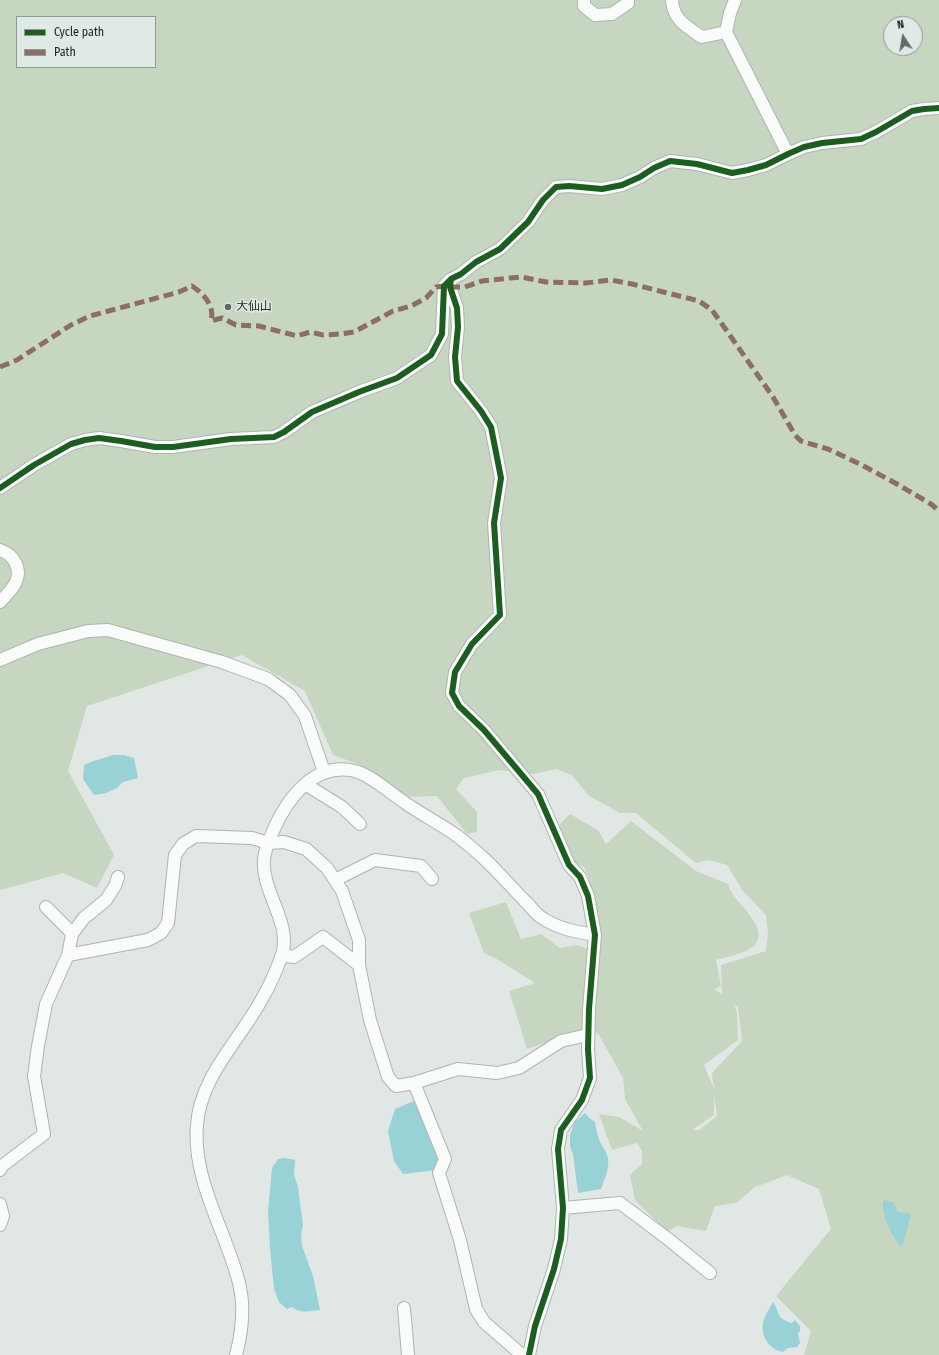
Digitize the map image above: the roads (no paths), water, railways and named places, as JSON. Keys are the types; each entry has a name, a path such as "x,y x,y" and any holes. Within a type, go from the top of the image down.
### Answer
{"street":[{"path":"584,0 584,6 594,15 612,14 628,3 628,0"},
{"path":"672,0 673,10 685,26 702,37 726,32"},
{"path":"735,0 730,13 726,32 788,154"},
{"path":"0,488 34,465 71,444 85,440 99,438 121,440 154,447 173,447 231,439 274,437 284,432 312,412 397,378 431,355 442,334 444,286 451,279 461,274 476,262 500,249 528,222 543,200 556,187 569,186 602,189 622,185 670,161 697,164 732,173 748,170 766,165 804,147 822,143 861,139 912,111 924,108 939,108"},
{"path":"451,279 450,287 457,308 458,327 455,357 457,380 481,411 491,427 501,478 494,523 500,614 472,644 455,672 452,693 459,706 484,730 538,794 568,865 580,877 588,896 594,935 588,1035 590,1078 582,1100 561,1130 558,1149 563,1208 561,1239 554,1269 535,1326 529,1355"},
{"path":"0,550 8,553 14,559 19,577 13,587 0,602"},
{"path":"0,660 38,644 88,632 108,630 222,662 268,679 290,695 305,716 324,772"},
{"path":"236,1355 242,1326 242,1304 239,1284 200,1168 196,1150 196,1124 200,1106 209,1082 263,998 282,955 284,934 278,914 269,893 265,875 264,859 268,843 279,817 297,792 311,779 324,772 342,770 356,771 370,778 419,813 452,833 481,856 542,919 569,930 594,935"},
{"path":"305,784 342,807 360,824"},
{"path":"68,955 148,940 162,933 168,923 174,855 183,844 196,836 252,838 268,843 284,842 306,849 327,868 342,891 359,940 359,965 370,1020 388,1077 396,1086 414,1083 458,1069 497,1073 519,1068 561,1041 588,1035"},
{"path":"335,880 375,860 421,866 432,879"},
{"path":"0,1170 2,1166 44,1134 34,1076 46,1004 68,955 72,933 84,918 106,900 115,886 118,877"},
{"path":"46,907 72,933"},
{"path":"282,955 294,957 323,937 359,965"},
{"path":"414,1083 445,1159 439,1173 460,1240 476,1310 484,1322 522,1355"},
{"path":"563,1208 620,1203 710,1273"},
{"path":"0,1204 3,1216 0,1225"},
{"path":"404,1308 408,1355"}],"water":[{"path":"113,755 124,755 134,758 138,778 123,782 117,788 106,793 94,795 83,779 84,765"},
{"path":"416,1100 442,1157 436,1170 403,1174 394,1161 388,1131 395,1109"},
{"path":"585,1113 595,1122 601,1144 607,1154 608,1163 607,1172 601,1189 578,1193 573,1154 570,1146 570,1135 575,1122"},
{"path":"285,1158 295,1160 294,1175 298,1187 303,1225 301,1234 302,1246 313,1276 320,1310 298,1311 292,1307 287,1309 279,1302 274,1289 268,1212 272,1168 278,1159"},
{"path":"884,1200 893,1202 898,1212 911,1214 903,1244 900,1247 885,1217 883,1211"},
{"path":"773,1302 779,1315 783,1319 792,1323 795,1320 800,1326 800,1331 798,1334 800,1343 797,1347 788,1348 783,1352 774,1348 767,1342 763,1333 764,1320"}],"place":[{"name":"大仙山","path":"228,307"}]}
